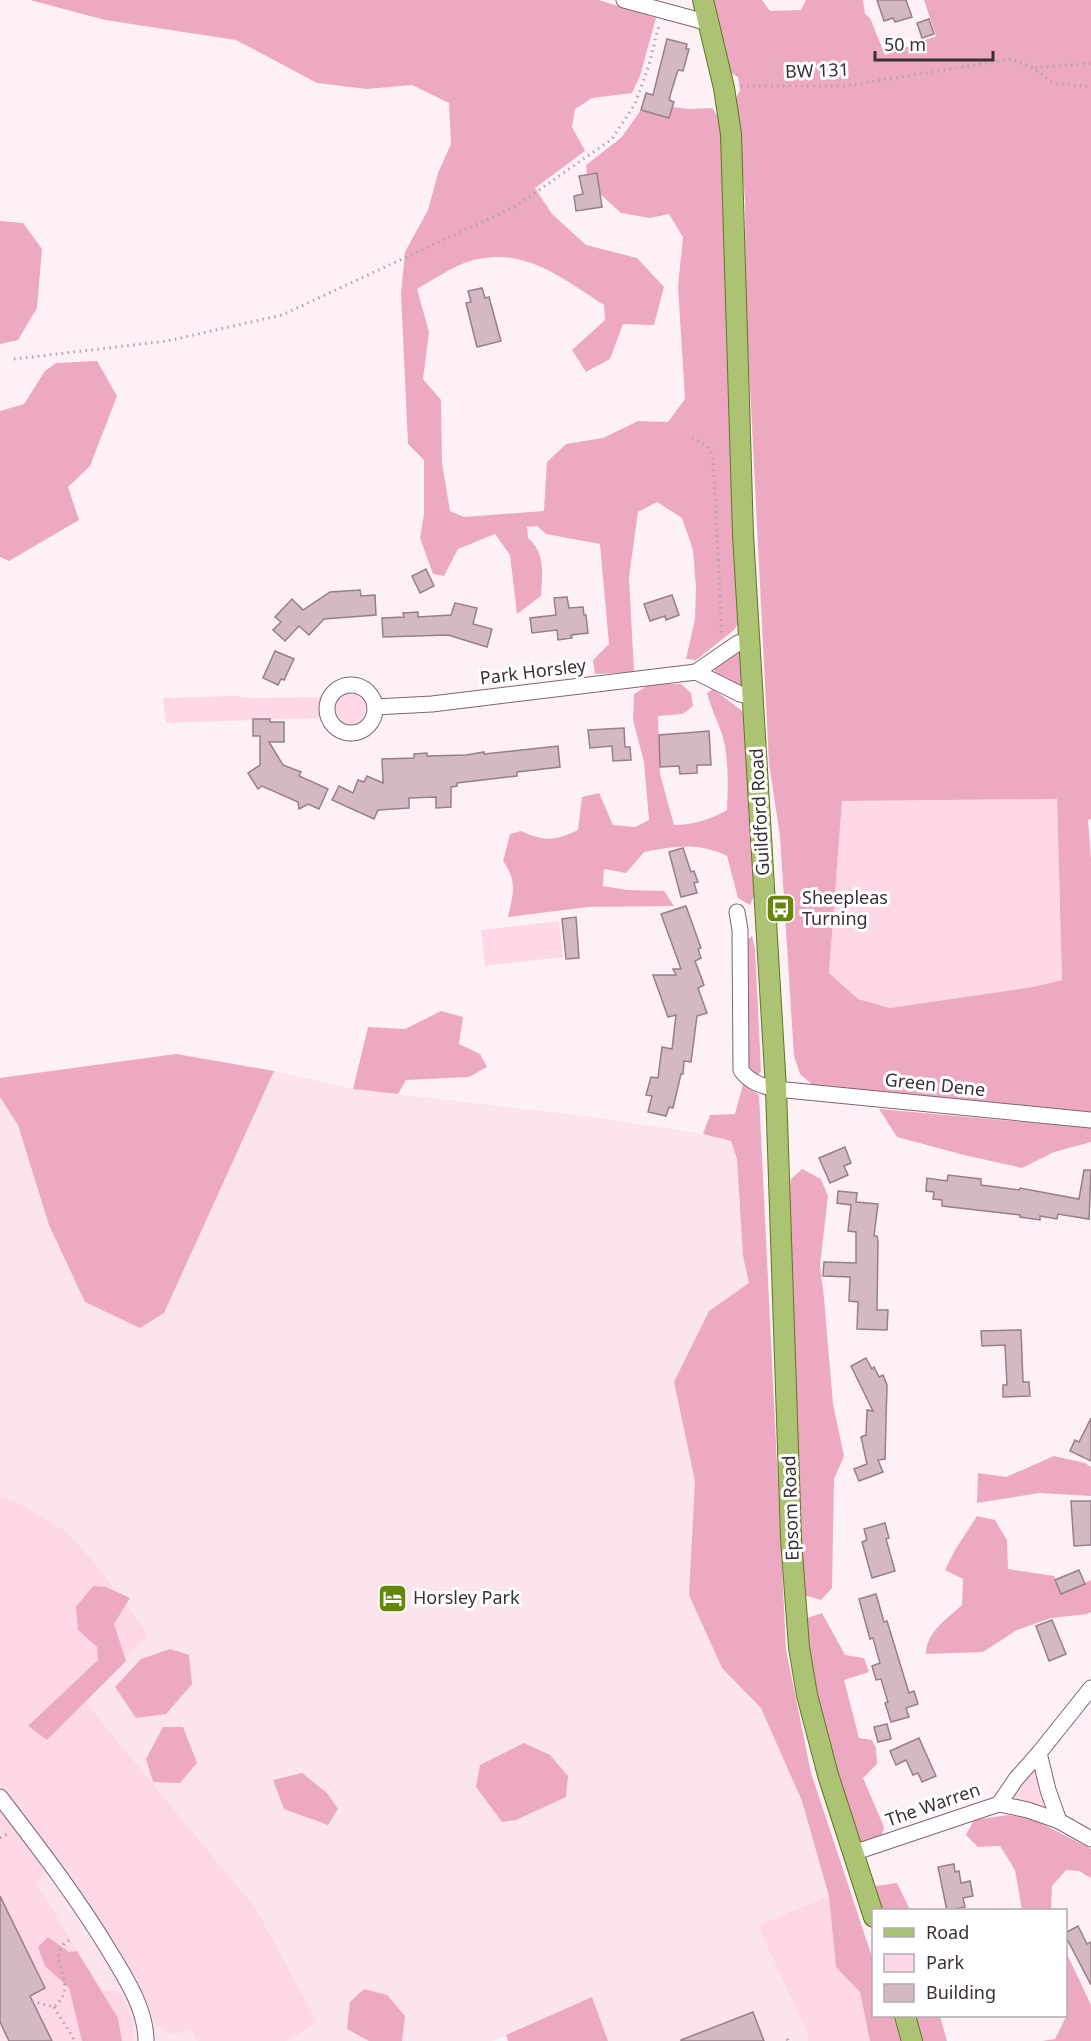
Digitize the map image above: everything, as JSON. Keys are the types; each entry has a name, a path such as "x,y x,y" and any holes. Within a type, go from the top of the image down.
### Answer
{"main road":[{"path":"703,0 710,23"},
{"name":"Guildford Road","path":"710,23 731,134 743,535 776,1089"},
{"name":"Epsom Road","path":"776,1089 792,1539 799,1647 807,1695 825,1764 872,1914"},
{"path":"904,2017 912,2041"}],"street":[{"path":"624,0 664,6 710,23"},
{"name":"Park Horsley","path":"375,707 432,704 696,672 738,643 750,639"},
{"path":"696,672 740,694 753,697"},
{"name":"Green Dene","path":"736,912 740,930 741,1070 744,1075 760,1086 1091,1120"},
{"path":"999,1804 1016,1779 1091,1688"},
{"path":"1039,1753 1059,1821"},
{"path":"0,1797 58,1872 114,1958 131,1988 146,2026 146,2041"},
{"name":"The Warren","path":"853,1853 999,1804 1028,1810 1059,1821 1091,1839"}],"path":[{"path":"14,359 166,341 282,315 516,206 612,139 635,104 649,65 664,6"},
{"name":"BW 131","path":"724,88 844,86 1011,59 1033,68"},
{"path":"1033,68 1091,63"},
{"path":"1033,68 1053,83 1091,87"},
{"path":"692,438 707,446 713,456 723,654"},
{"path":"54,2007 61,2002 66,1990 64,1975 58,1960 59,1954 62,1946 73,1938"},
{"path":"32,2001 54,2007 75,2041"}],"shaded area":[{"path":"30,0 599,0 656,18 640,76 632,93 592,98 575,109 572,127 585,151 535,188 552,214 586,245 637,258 664,287 654,325 623,324 610,359 586,372 572,350 605,320 604,305 556,275 523,261 506,257 467,262 417,289 429,332 423,379 441,400 442,463 450,511 464,517 544,511 547,462 566,444 603,438 638,421 668,422 685,399 678,287 683,237 669,214 650,218 621,213 600,194 597,173 587,174 586,165 621,138 641,110 669,118 672,107 712,108 722,122 742,617 734,630 696,660 686,659 695,619 696,588 693,550 682,518 657,502 638,512 629,577 634,672 595,674 593,660 609,644 600,544 546,534 537,526 527,527 528,538 538,550 542,565 541,596 517,614 510,555 495,534 458,549 444,576 433,574 420,538 424,514 424,460 408,444 401,294 405,252 428,210 438,173 451,144 449,103 412,85 367,89 317,83 236,40 105,20"},
{"path":"710,0 762,0 770,11 801,10 806,0 863,0 865,14 870,18 885,55 936,36 924,0 1091,0 1091,819 1088,820 1091,859 1091,1115 944,1101 813,1085 800,1074 794,1056 780,836 769,763 746,308 745,199 736,99 740,90 738,77 728,71","holes":["1057,799 1062,980 1033,987 890,1008 858,999 829,973 842,801"]},
{"path":"0,221 23,223 42,249 37,308 18,340 0,344"},
{"path":"97,361 117,396 90,466 68,487 79,520 9,561 0,557 0,411 24,404 45,371 56,363"},
{"path":"738,653 745,655 746,685 738,687 718,679 714,669 728,656"},
{"path":"650,684 681,684 691,693 693,706 683,714 658,716 660,774 674,825 702,821 727,810 726,752 707,693 713,689 741,710 748,722 754,844 754,896 750,905 738,898 727,856 707,849 686,846 644,852 626,873 604,869 603,886 627,890 664,891 674,906 588,907 508,917 513,888 511,875 503,861 510,834 521,831 550,839 578,830 582,797 599,793 613,825 635,827 649,820 644,762 633,720 634,694"},
{"path":"752,936 755,948 761,1071 757,1076 746,1069 744,943"},
{"path":"441,1011 463,1017 459,1044 480,1054 487,1067 469,1077 406,1080 398,1094 353,1089 368,1027 405,1029"},
{"name":"Horsley Park","path":"176,1054 274,1071 353,1089 594,1117 703,1134 761,1151 786,1650 811,1773 872,1957 872,2017 893,2017 901,2041 598,2041 580,2002 493,2041 0,2041 0,1078"},
{"path":"176,1054 274,1071 164,1313 140,1328 85,1302 49,1225 18,1125 0,1097 0,1078"},
{"path":"743,1084 759,1095 786,1650 811,1773 872,1957 872,2017 893,2017 901,2041 870,2041 860,1992 836,1967 829,1896 802,1801 761,1708 722,1668 689,1595 695,1481 674,1382 709,1311 749,1283 743,1256 737,1159 731,1141 703,1134 710,1115 735,1114"},
{"path":"879,1109 1091,1128 1091,1142 1054,1152 1022,1168 897,1137"},
{"path":"802,1169 821,1179 828,1196 820,1265 833,1404 844,1456 834,1479 832,1588 821,1600 804,1595 797,1527 787,1206 791,1179"},
{"path":"1054,1456 1085,1463 1091,1467 1091,1496 1039,1493 977,1503 978,1473 1006,1477"},
{"path":"977,1516 995,1520 1007,1540 1008,1569 1054,1576 1061,1594 1091,1580 1091,1612 1051,1618 1017,1630 983,1652 926,1654 933,1633 962,1605 963,1579 945,1570"},
{"path":"93,1586 106,1587 130,1598 114,1624 126,1661 47,1740 28,1726 98,1660 97,1647 78,1630 76,1607"},
{"path":"822,1613 845,1655 864,1658 869,1672 844,1680 859,1738 872,1740 876,1748 877,1764 863,1778 884,1827 882,1835 862,1843 855,1841 813,1698 804,1619"},
{"path":"170,1649 189,1655 192,1684 166,1714 136,1718 115,1687 141,1659"},
{"path":"163,1727 183,1727 197,1763 180,1783 153,1782 146,1759"},
{"path":"524,1743 550,1755 568,1776 566,1797 516,1820 502,1822 476,1787 480,1765"},
{"path":"302,1773 327,1793 338,1809 328,1825 284,1809 273,1780"},
{"path":"1008,1815 1035,1820 1091,1849 1091,1878 1079,1871 1066,1870 1052,1886 1051,1909 1022,1909 1015,1870 1000,1846 978,1847 966,1835 974,1820"},
{"path":"897,1883 909,1908 912,1909 878,1909 874,1897 876,1886"},
{"path":"48,1937 69,1952 77,1951 118,2018 122,2041 82,2041 69,1988 45,1966 38,1947"},
{"path":"1067,1954 1091,2005 1091,2041 1042,2041 1055,2039 1068,2013"},
{"path":"364,1989 387,1995 405,2016 402,2041 369,2041 347,2029 350,2002"},
{"path":"592,1997 608,2041 508,2041 506,2035"},
{"path":"911,2017 940,2017 947,2041 919,2041"}],"green space":[{"path":"350,693 362,697 366,709 362,721 350,725 338,721 334,709 338,697"},
{"path":"236,696 251,698 321,697 322,718 166,723 163,698"},
{"path":"1057,799 1062,980 1033,987 890,1008 858,999 829,973 842,801"},
{"path":"559,921 563,957 485,966 481,930"},
{"path":"0,1496 19,1503 65,1531 100,1569 148,1635 85,1702 256,1909 317,2022 286,2041 197,2041 191,2028 178,2034 168,2033 151,2020 144,2000 93,1910 62,1864 0,1785"},
{"path":"1033,1770 1037,1771 1045,1805 1039,1808 1014,1798 1013,1792"},
{"path":"0,1810 43,1864 42,1876 35,1885 77,1951 69,1952 48,1937 45,1966 69,1988 82,2041 52,2041 30,1996 45,1988 0,1896"},
{"path":"829,1896 836,1967 860,1992 870,2041 808,2041 808,2034 758,1926"},
{"path":"102,1991 114,1991 121,1994 133,2021 134,2041 122,2041 118,2018"}],"building":[{"path":"877,0 906,0 912,17 895,22 893,18 884,21"},
{"path":"929,19 934,34 922,38 917,23"},
{"path":"667,39 687,44 686,49 689,49 683,71 678,70 672,89 669,100 674,102 669,118 641,110 646,93 653,95"},
{"path":"597,173 602,207 576,211 574,196 583,194 579,176"},
{"path":"482,288 485,298 489,297 501,341 477,347 466,303 471,302 468,291"},
{"path":"426,569 434,586 420,593 412,576"},
{"path":"360,590 361,596 375,595 376,615 324,619 309,635 299,626 285,641 273,630 281,622 275,617 292,599 303,610 330,592"},
{"path":"672,595 679,615 666,620 665,616 650,621 644,604"},
{"path":"567,597 569,608 583,607 588,633 571,635 572,638 558,640 557,630 532,633 530,618 556,615 554,598"},
{"path":"455,603 477,608 473,624 492,629 487,647 448,635 383,637 382,618 404,617 403,613 418,612 418,617 451,615"},
{"path":"275,651 294,659 284,680 281,679 278,685 263,678"},
{"path":"253,719 284,722 284,742 269,742 283,765 301,772 299,776 328,789 319,809 308,804 299,809 298,802 262,786 258,789 248,773 260,765 260,736 253,736"},
{"path":"624,728 625,747 630,747 631,760 613,761 612,746 590,748 588,730"},
{"path":"709,731 711,765 697,765 697,773 680,774 679,766 660,767 659,735"},
{"path":"558,746 560,767 517,772 517,776 457,783 457,786 451,787 451,807 436,808 436,797 409,798 409,808 378,810 374,819 332,800 339,786 353,793 358,780 364,782 367,776 383,783 382,759 414,758 414,754 427,753 427,756 466,755"},
{"path":"683,848 691,872 694,871 698,882 694,883 697,893 681,897 669,852"},
{"path":"686,906 701,948 698,949 701,958 695,961 704,985 698,988 707,1013 697,1016 691,1062 684,1061 683,1074 681,1074 673,1108 669,1107 666,1116 648,1112 652,1096 646,1095 651,1077 658,1078 662,1047 672,1049 676,1015 668,1017 653,975 676,975 673,969 681,969 661,914"},
{"path":"576,917 579,958 566,959 562,919"},
{"path":"845,1147 851,1163 844,1166 848,1175 830,1183 819,1158"},
{"path":"1084,1170 1091,1170 1089,1219 1058,1214 1057,1219 1040,1216 1040,1220 1020,1217 1020,1215 942,1206 942,1200 933,1199 934,1192 926,1191 927,1178 947,1181 948,1175 981,1179 981,1185 1019,1190 1020,1188 1079,1199"},
{"path":"838,1191 857,1193 856,1202 878,1204 874,1236 877,1236 878,1241 877,1310 888,1310 887,1330 857,1329 858,1302 849,1301 850,1277 823,1276 824,1262 856,1263 856,1232 848,1231 851,1205 837,1203"},
{"path":"1021,1330 1023,1382 1029,1382 1030,1396 1003,1397 1003,1385 1007,1385 1005,1345 982,1346 981,1331"},
{"path":"866,1358 879,1377 883,1375 887,1385 885,1459 878,1460 883,1472 859,1481 854,1469 867,1464 861,1437 866,1435 867,1410 873,1411 851,1366"},
{"path":"1091,1418 1091,1461 1070,1451 1075,1440 1079,1442"},
{"path":"1071,1501 1091,1501 1091,1545 1074,1546"},
{"path":"885,1523 889,1538 886,1539 895,1571 872,1578 862,1542 867,1540 864,1529"},
{"path":"1079,1570 1085,1584 1061,1594 1055,1580"},
{"path":"876,1594 884,1622 887,1621 909,1693 914,1691 918,1704 906,1708 909,1717 891,1722 881,1679 876,1680 872,1666 880,1663 873,1638 870,1639 859,1599"},
{"path":"1052,1620 1066,1654 1049,1661 1036,1626"},
{"path":"887,1724 891,1739 878,1742 874,1727"},
{"path":"919,1738 936,1776 922,1782 918,1773 913,1775 906,1760 896,1765 890,1751"},
{"path":"954,1864 955,1872 959,1871 961,1883 970,1881 973,1896 963,1898 965,1907 947,1909 938,1867"},
{"path":"0,1896 45,1988 30,1996 52,2041 9,2041 0,2022"},
{"path":"1078,1926 1087,1944 1091,1942 1091,1985 1067,1939 1067,1932"},
{"path":"753,2012 764,2041 681,2041 681,2040"}],"place":[{"name":"Sheepleas Turning","path":"781,908"},
{"name":"Horsley Park","path":"392,1598"}]}
